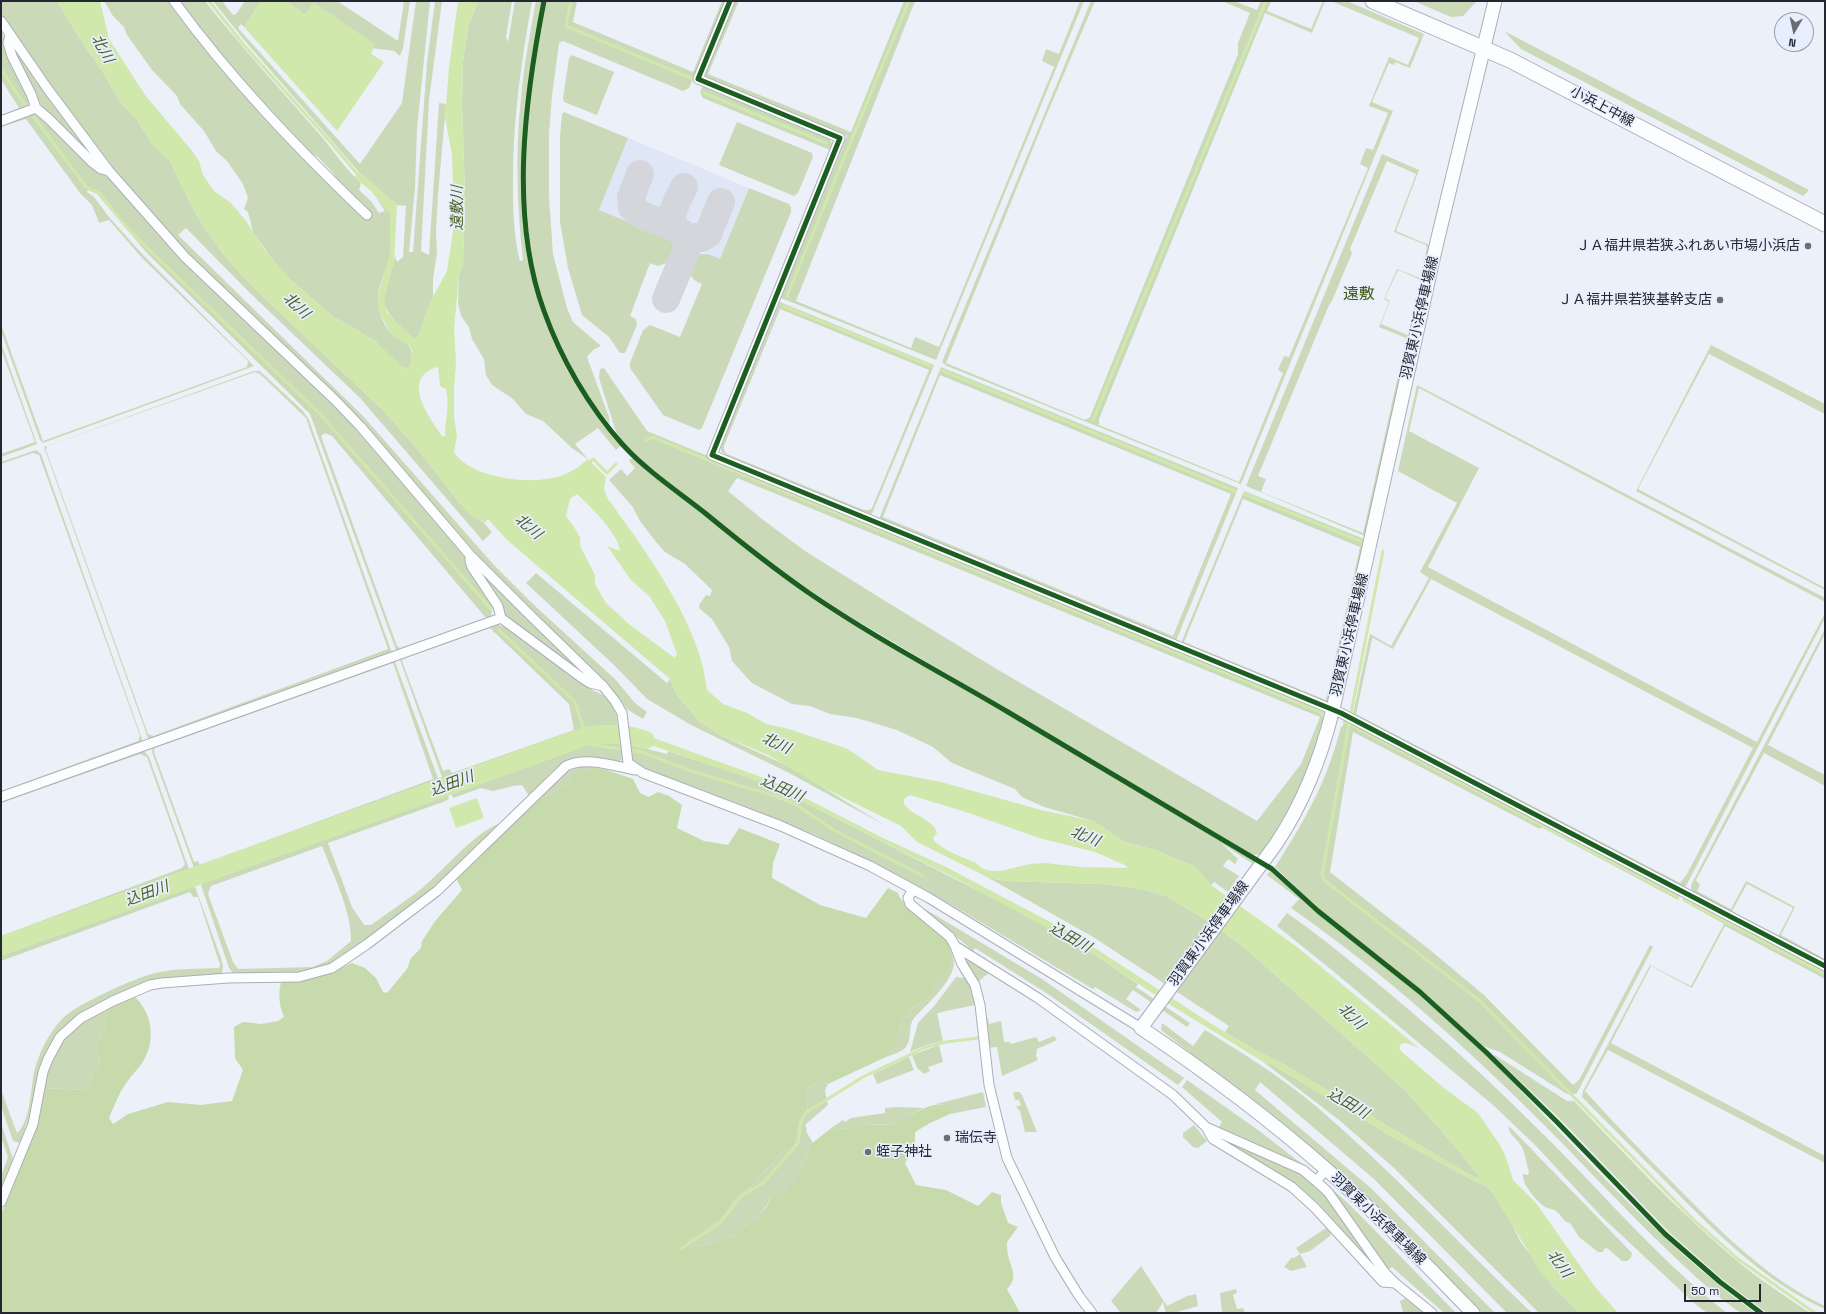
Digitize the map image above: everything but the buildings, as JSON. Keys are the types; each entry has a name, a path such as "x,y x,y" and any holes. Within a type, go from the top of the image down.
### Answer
{"main road":[{"name":"羽賀東小浜停車場線","path":"1473,1313 1365,1204 1327,1169 1206,1073 1141,1028 1287,827 1304,796 1324,747 1436,246 1495,1"},
{"name":"小浜上中線","path":"1380,2 1484,48 1572,91 1825,224"}],"street":[{"path":"174,1 220,61 255,101 309,158 367,215"},
{"path":"730,1 698,79 840,138 712,455 1333,710 1825,966"},
{"path":"1,21 109,171 185,258 315,380 361,427 470,555 603,686 619,706 628,763 636,770"},
{"path":"10,35 8,43 12,56 31,94 36,108 93,163 109,171"},
{"path":"1,121 36,108"},
{"path":"470,555 472,567 498,606 501,618 582,678 590,683 603,686"},
{"path":"1,797 501,618"},
{"path":"1,1202 33,1124 43,1072 48,1059 60,1037 81,1018 119,998 162,983 228,978 299,977 332,968 366,945 436,891 566,766 571,763 585,761 636,770 801,834 870,866 913,889 1141,1028"},
{"path":"913,889 908,898 910,904 950,937 956,946 962,964 975,985 980,1005 989,1085 1007,1158 1055,1257 1079,1296 1092,1313"},
{"path":"956,946 1038,998 1173,1095 1206,1127 1213,1139 1292,1187 1315,1208 1382,1282 1395,1283"},
{"path":"1206,1127 1303,1170 1328,1192 1385,1273 1432,1313"},
{"path":"1316,1181 1327,1169"}],"shaded area":[{"path":"1,1 57,1 78,36 104,74 120,102 137,120 152,144 170,161 191,205 205,229 227,259 257,291 381,408 415,446 459,502 474,517 484,523 492,532 483,541 360,398 249,292 186,228 178,235 363,416 493,564 534,605 615,679 635,703 647,712 643,719 628,710 607,684 479,558 364,425 318,377 188,255 141,202 51,86 1,14"},
{"path":"104,1 172,1 220,63 272,122 351,204 366,217 370,214 340,186 334,174 318,157 301,148 278,124 222,60 177,1 205,1 361,183 359,190 371,201 379,213 385,211 377,199 387,208 392,220 392,240 388,264 381,282 378,297 379,306 385,325 394,336 405,342 410,348 412,363 408,369 400,366 375,341 331,315 276,265 253,232 248,212 244,209 248,198 243,184 227,161 216,151 204,131 180,104 177,96 152,70 127,35 124,27 113,16"},
{"path":"213,1 222,1 233,15 236,14 245,1 261,1 244,27 241,24 238,28 360,164 402,103 416,1 430,1 417,129 415,188 409,252 413,252 427,63 435,1 442,1 429,100 421,251 429,255 439,103 446,104 438,195 436,232 437,253 433,279 433,296 418,337 415,339 390,315 384,298 395,256 397,262 403,257 406,206 397,205 359,172 245,41"},
{"path":"286,1 337,1 398,41 404,1 410,1 403,48 400,56 394,51 372,48 375,45 314,3 305,15"},
{"path":"478,1 512,1 506,37 508,42 515,1 532,1 521,71 514,141 513,197 515,234 520,261 523,260 519,220 517,159 519,118 525,61 536,1 542,1 530,73 526,111 522,188 524,225 528,262 537,296 552,336 583,393 622,445 616,450 598,428 575,444 588,459 573,449 543,421 526,414 513,399 492,385 486,375 484,359 472,339 469,327 461,316 458,303 459,276 463,263 465,196 462,103 463,61 468,27"},
{"path":"546,1 577,1 573,22 693,72 722,1 725,1 689,88 683,91 563,41 559,43 549,134 549,197 553,254 567,308 573,322 601,346 593,350 587,357 609,417 610,424 576,376 552,326 536,275 528,222 526,168 529,113 536,57"},
{"path":"735,1 739,1 708,74 851,132 904,1 915,1 796,301 911,348 915,337 939,347 1054,67 1042,61 1046,49 1059,54 1080,1 1084,1 936,360 781,298 847,136 707,78 705,74"},
{"path":"1091,1 1095,1 1044,121 946,363 1085,420 1090,417 1238,54 1238,43 1250,13 1222,1 1234,1 1257,10 1261,1 1271,1 1267,11 1311,29 1323,1 1325,1 1312,33 1265,13 1099,419 1099,425 1239,482 1283,373 1278,370 1284,356 1289,357 1368,168 1360,164 1366,148 1373,150 1388,113 1369,106 1389,57 1408,65 1419,38 1331,1 1347,1 1424,34 1410,68 1395,62 1394,65 1389,63 1372,102 1393,111 1241,484 947,366 942,362"},
{"path":"1414,1 1477,1 1463,16 1451,17"},
{"path":"1,30 29,101 27,107 1,117 1,115 19,108 1,79"},
{"path":"1504,31 1809,190 1803,196 1521,49"},
{"path":"12,45 97,162 47,113 38,100 14,55"},
{"path":"572,55 614,72 597,115 564,102 563,98 569,58"},
{"path":"703,86 830,139 832,144 830,150 703,98 700,92"},
{"path":"564,112 628,138 599,210 670,239 673,245 673,251 667,263 658,266 650,263 630,316 636,319 637,325 625,353 620,353 609,337 582,315 568,268 560,222 560,136 562,114"},
{"path":"33,114 41,116 91,164 115,184 182,260 332,403 416,497 465,556 469,567 493,604 491,618 398,651 396,650 310,414 147,253 97,194 88,190 87,192 94,197 109,217 143,255 254,366 43,443 40,440 1,331 1,324 43,441 247,367 248,361 142,258 109,220 99,223 92,205 80,193 26,119 1,127 1,124","holes":["325,433 332,436 486,618 400,648 397,646 321,436"]},
{"path":"737,122 812,153 813,157 798,193 794,196 719,165"},
{"path":"628,138 749,188 720,259 599,210"},
{"path":"1382,154 1419,170 1396,231 1429,245 1421,280 1398,270 1385,298 1390,301 1381,324 1410,336 1365,536 1246,486","holes":["1387,161 1416,174 1394,232 1426,245 1427,248 1420,278 1397,269 1384,299 1389,302 1379,327 1406,338 1406,340 1363,533 1261,492 1266,479 1258,476 1352,253 1350,249"]},
{"path":"749,188 789,204 791,207 791,212 702,428 699,430 663,415 630,368 630,363 643,330 650,325 680,337 702,284 692,277 691,271 693,263 699,255 702,254 720,259"},
{"path":"780,302 934,365 871,516 732,460 721,451 721,446","holes":["780,309 929,370 872,508 869,510 864,510 727,454 724,450 724,446"]},
{"path":"1,343 37,444 1,457 1,454 35,442 1,349"},
{"path":"1711,345 1825,404 1825,414 1709,354 1638,489 1825,588 1825,590 1636,491"},
{"path":"941,367 1238,488 1176,641 879,519","holes":["940,375 1231,494 1173,636 883,517"]},
{"path":"604,368 647,431 1324,710 1322,716 1325,718 1307,772 1291,806 1261,854 1253,855 1188,819 1070,746 842,612 787,575 655,472 623,442 616,432 599,378 600,369","holes":["737,478 1320,717 1301,764 1257,821 995,668 805,551 728,491"]},
{"path":"254,371 260,371 303,411 309,420 392,653 152,739 148,738 44,447","holes":["255,372 260,374 306,418 388,649 153,736 148,734 46,450 47,446"]},
{"path":"1417,385 1825,598 1825,602 1419,388 1409,431 1479,468 1428,567 1757,742 1825,613 1825,618 1686,886 1681,887 1353,714 1370,634 1391,646 1429,578 1420,572 1457,503 1398,471","holes":["1431,579 1753,748 1687,874 1680,883 1356,714 1372,639 1373,638 1393,649"]},
{"path":"36,450 41,454 142,739 141,743 1,793 1,791 138,741 140,736 39,455 33,453 1,464 1,462"},
{"path":"633,457 749,551 809,595 1255,862 1253,864 1221,843 1238,859 1235,864 1228,859 1223,866 1239,876 1228,892 1214,882 1211,885 1196,868 1191,865 1158,851 1125,842 1093,821 1044,807 1022,797 1015,789 952,763 933,747 897,730 857,718 830,714 810,706 792,704 752,683 732,661 729,647 712,619 700,609 699,605 706,595 710,596 712,590 685,564 665,552 640,521 632,506 609,480 621,469 627,476 635,468 629,461"},
{"path":"1244,491 1364,539 1327,703 1181,643","holes":["1243,499 1360,547 1326,700 1184,642"]},
{"path":"474,564 499,591 589,678 505,616"},
{"path":"536,573 667,683 670,679 677,695 700,722 720,735 788,766 886,826 791,774 691,725 647,699 615,666 526,583"},
{"path":"498,625 507,628 594,691 604,696 612,704 616,714 618,726 600,727 577,733 196,870 194,868 152,752 153,747 392,661 395,662 438,778 442,777 400,660 487,627","holes":["490,628 569,704 574,730 452,773 449,769 443,771 402,661 403,659","393,663 433,779 200,865 198,861 194,862 154,752 155,748"]},
{"path":"1825,629 1825,634 1768,745 1825,775 1825,786 1764,753 1696,880 1700,885 1697,891 1731,909 1746,881 1795,907 1781,935 1825,959 1825,962 1778,937 1793,908 1747,884 1731,913 1692,893 1691,885"},
{"path":"1345,720 1680,894 1678,900 1541,827 1540,829 1353,732 1330,872 1430,950 1484,995 1573,1085 1579,1080 1650,945 1653,947 1577,1093 1571,1095 1567,1094 1500,1052 1483,1046 1421,991 1319,910 1275,867 1314,800 1329,766 1341,727"},
{"path":"604,739 620,740 622,759 619,762 588,758 571,759 551,772 529,796 522,785 493,791 481,788 453,798 451,792 577,745"},
{"path":"631,745 667,754 668,751 759,781 802,801 1020,912 1086,949 1138,984 1136,987 1190,1023 1187,1027 1133,990 1126,999 1141,1010 1136,1012 1095,987 1093,989 928,892 844,848 730,800 642,767 633,761"},
{"path":"141,751 145,752 149,757 190,872 1,939 1,936 182,868 185,864 147,757 140,754 1,803 1,801"},
{"path":"584,766 592,767 592,771 585,771 575,775 556,794 537,799 558,778 570,770"},
{"path":"592,767 607,770 633,779 640,793 649,797 658,792 669,796 682,805 677,828 704,841 728,845 739,828 780,844 773,863 772,878 820,905 866,918 888,888 898,893 900,898 911,910 946,940 953,957 948,972 938,978 929,1000 919,1003 911,1008 901,1023 896,1045 886,1057 828,1084 820,1080 808,1088 806,1098 808,1108 800,1119 794,1146 781,1153 765,1171 755,1179 752,1186 739,1194 720,1220 688,1240 689,1247 711,1244 733,1237 744,1226 755,1221 767,1206 772,1194 780,1198 796,1179 806,1161 810,1145 830,1129 843,1129 863,1125 891,1124 902,1121 928,1107 942,1105 949,1107 950,1114 915,1132 915,1146 905,1163 916,1185 946,1190 978,1206 992,1192 1001,1195 1001,1203 1008,1223 1018,1227 1007,1242 1013,1273 1013,1281 1007,1289 1020,1313 1,1313 1,1214 37,1126 44,1088 85,1090 100,1061 96,1047 106,1026 105,1009 134,996 140,1002 148,1017 151,1033 145,1058 118,1097 109,1118 113,1124 128,1114 168,1102 201,1105 232,1101 243,1070 235,1058 234,1027 243,1022 261,1024 278,1021 284,1017 280,1000 281,982 322,976 352,963 365,968 376,978 383,992 387,993 407,969 411,958 421,948 422,941 436,920 462,890 456,878 537,799 555,794 564,787 575,774 584,771 592,771"},
{"path":"447,794 449,799 443,802 328,843 352,907 364,925 371,925 416,893 469,843 491,827 500,824 434,888 368,940 331,965 297,973 233,973 229,968 200,882","holes":["322,846 345,905 351,941 327,961 313,967 238,969 233,962 208,894 211,886"]},
{"path":"1270,871 1317,913 1424,998 1464,1034 1517,1086 1648,1222 1718,1284 1755,1313 1743,1313 1736,1310 1702,1282 1649,1233 1530,1111 1465,1049 1363,961 1291,908 1299,899 1267,875"},
{"path":"987,877 1005,881 1103,884 1141,889 1166,896 1208,921 1246,949 1405,1090 1460,1152 1481,1179 1472,1176 1283,1064 1225,1032 1229,1026 1093,937"},
{"path":"194,884 221,958 223,966 222,974 176,978 79,1014 57,1035 21,1140 19,1143 13,1141 1,1106 1,1090 17,1133 25,1122 38,1058 48,1037 57,1024 69,1013 92,999 120,986 155,973 171,970 219,968 220,965 198,897 193,897 190,892 1,961 1,953"},
{"path":"1685,899 1825,971 1825,979 1725,926 1692,988 1651,966 1611,1043 1825,1156 1825,1163 1608,1050 1585,1091 1641,1151 1727,1237 1783,1282 1825,1306 1825,1309 1782,1285 1761,1270 1723,1238 1582,1097 1583,1091 1650,965 1691,986 1724,924 1683,901"},
{"path":"920,906 1042,979 1184,1078 1178,1085 1048,994 975,948 973,951"},
{"path":"1287,913 1325,941 1387,991 1488,1080 1560,1151 1662,1256 1727,1313 1707,1313 1694,1303 1601,1216 1535,1145 1493,1105 1277,926"},
{"path":"963,956 990,972 978,982"},
{"path":"953,957 954,965 952,973 941,990 914,1018 911,1025 909,1041 905,1048 886,1057 896,1045 901,1023 911,1008 919,1003 929,1000 938,978 948,971"},
{"path":"956,977 965,978 971,985 975,1005 937,1013 943,1041 926,1045 910,1052 918,1023 935,1005"},
{"path":"105,1009 106,1026 96,1047 100,1061 85,1090 44,1088 52,1060 64,1040 81,1024"},
{"path":"988,1018 989,1024 1001,1021 1004,1042 1010,1042 1011,1044 1036,1037 1039,1042 1054,1036 1057,1040 1037,1049 1036,1056 1038,1060 1002,1076 997,1047 987,1048 985,1019"},
{"path":"1162,1023 1193,1046 1205,1030 1263,1067 1305,1097 1373,1157 1532,1313 1507,1313 1374,1179 1260,1082 1255,1090 1372,1189 1495,1313 1481,1313 1391,1222 1300,1139 1161,1030"},
{"path":"939,1045 943,1062 928,1067 930,1071 924,1074 917,1068 912,1055"},
{"path":"1495,1055 1567,1101 1574,1101 1653,1182 1736,1260 1810,1313 1767,1313 1722,1279 1668,1231 1560,1119 1494,1056"},
{"path":"909,1057 914,1070 877,1084 873,1074"},
{"path":"1262,1061 1273,1065 1391,1136 1476,1182 1485,1185 1493,1193 1512,1224 1520,1241 1553,1286 1580,1313 1539,1313 1394,1168 1339,1120"},
{"path":"820,1080 828,1084 825,1091 828,1105 805,1125 807,1129 806,1131 813,1143 809,1149 804,1166 784,1194 780,1198 772,1194 767,1205 755,1221 744,1226 733,1237 711,1244 689,1247 688,1240 720,1220 739,1194 752,1186 755,1179 765,1171 781,1153 794,1146 800,1119 808,1108 806,1098 808,1088"},
{"path":"1187,1080 1258,1130 1306,1167 1219,1127 1222,1122 1182,1087"},
{"path":"983,1092 986,1107 950,1114 944,1105 936,1104"},
{"path":"1013,1092 1019,1092 1022,1095 1037,1132 1025,1132 1020,1111 1016,1107 1021,1105 1019,1100 1015,1100"},
{"path":"885,1108 924,1108 898,1123 830,1129 843,1120 845,1122 851,1118 885,1113"},
{"path":"1,1123 13,1159 1,1189 1,1176 8,1157 1,1137"},
{"path":"1194,1125 1207,1141 1198,1148 1193,1147 1183,1137 1183,1133"},
{"path":"1509,1126 1632,1253 1631,1258 1627,1261 1622,1261 1607,1248 1604,1249 1603,1252 1598,1252 1579,1237 1570,1223 1564,1220 1556,1211 1545,1207 1538,1201 1524,1182 1523,1174 1528,1175 1529,1171 1522,1147 1509,1131"},
{"path":"1217,1136 1301,1174 1323,1193 1381,1274 1319,1204 1295,1183"},
{"path":"1331,1188 1348,1203 1456,1313 1444,1313 1392,1267 1388,1270"},
{"path":"1326,1228 1331,1233 1330,1236 1310,1251 1300,1254 1296,1248"},
{"path":"1300,1254 1307,1267 1291,1271 1284,1267 1292,1257 1294,1258"},
{"path":"1141,1266 1167,1306 1187,1296 1196,1294 1198,1306 1173,1313 1166,1313 1163,1302 1156,1313 1121,1313 1111,1301"},
{"path":"1236,1289 1237,1293 1233,1295 1237,1309 1243,1308 1245,1313 1222,1313 1220,1293"},
{"path":"1406,1298 1425,1313 1403,1313 1400,1301"}],"water":[{"path":"57,1 100,1 109,39 145,95 193,152 199,161 203,175 214,191 231,203 246,221 264,249 292,281 331,315 375,341 405,369 410,366 412,350 409,345 395,338 390,332 380,314 378,304 378,295 390,254 390,214 371,191 354,177 359,172 397,205 394,263 384,300 387,312 415,339 418,337 429,304 447,271 454,225 452,154 445,118 449,68 458,1 478,1 468,27 463,61 462,103 465,196 463,263 459,276 454,329 456,363 454,417 457,436 454,452 462,461 473,468 486,473 501,477 531,480 557,477 566,474 574,470 588,459 606,477 604,490 608,499 654,565 683,614 703,665 707,690 723,704 747,713 766,724 789,729 848,749 878,770 941,782 1041,810 1093,821 1125,842 1158,851 1196,868 1211,885 1297,947 1419,1048 1406,1043 1401,1044 1399,1048 1444,1088 1478,1113 1500,1145 1506,1157 1513,1180 1536,1203 1595,1287 1618,1313 1580,1313 1541,1273 1493,1193 1485,1185 1476,1182 1391,1136 1273,1065 1262,1061 1172,1006 1086,949 955,878 769,785 654,746 631,741 629,729 772,781 881,837 944,866 1075,935 1210,1023 1257,1051 1283,1064 1472,1176 1480,1179 1460,1152 1405,1090 1246,949 1208,921 1166,896 1141,889 1103,884 1005,881 987,877 917,842 901,826 822,787 768,755 720,735 700,722 677,695 670,679 506,539 488,519 484,523 474,517 459,502 415,446 381,408 257,291 227,259 205,229 191,205 170,161 152,144 137,120 120,102 104,74 78,36","holes":["438,367 440,386 446,389 448,401 445,436 443,437 425,410 419,389 420,380 426,372","577,494 603,520 615,536 620,551 607,546 631,580 650,597 665,621 677,654 675,658 630,625 606,603 595,584 595,575 580,546 580,538 566,516 570,499","910,795 969,813 1039,838 1095,852 1127,866 1127,868 1081,867 1045,863 1030,864 1001,871 983,869 976,863 948,851 935,842 933,838 937,833 935,829 928,821 908,808 904,804 904,799"]},
{"path":"261,1 286,1 305,15 314,3 375,44 371,54 384,62 337,131 244,27"},
{"path":"477,798 484,818 456,828 449,808"}],"waterway":[{"path":"209,1 243,44 360,177"},
{"path":"571,1 566,26 691,78"},
{"path":"787,296 909,1"},
{"path":"1093,420 1266,1"},
{"path":"1,69 24,104"},
{"path":"704,93 826,143"},
{"path":"34,117 86,187 99,193 129,230 321,415 491,609"},
{"path":"783,306 931,366"},
{"path":"941,370 1235,491"},
{"path":"646,441 652,437 1323,713"},
{"path":"591,461 593,459 607,473 616,464"},
{"path":"1244,494 1363,542"},
{"path":"1351,713 1383,551"},
{"path":"499,630 575,702 584,730 593,745 642,752 691,771 775,796 795,804 832,829 923,876"},
{"path":"1344,722 1349,724 1322,875 1325,881 1480,1001 1693,1219 1738,1259 1815,1313"},
{"path":"1349,724 1678,897"},
{"name":"込田川","path":"1,946 584,737 615,734 645,740"},
{"path":"1684,900 1825,974"},
{"path":"681,1249 721,1222 741,1196 763,1183 798,1143 801,1122 805,1114 810,1110 863,1077 926,1047 946,1042 978,1038"}],"taxiway":[{"path":"640,174 631,197 632,207 638,213 674,228 682,233 686,240 687,249 666,299"},
{"path":"676,229 673,225 672,214 676,202 684,187"},
{"path":"687,249 693,237 701,238 708,234 721,202"}],"cycle path":[{"path":"544,1 531,77 526,116 524,156 524,196 527,236 533,274 551,329 577,382 599,415 623,445 652,472 756,554 833,609 1272,869 1318,911 1420,992 1487,1053 1557,1122 1665,1234 1720,1282 1761,1313"},
{"path":"730,1 698,79 840,138 712,455 1341,713 1825,966"}],"place":[{"name":"ＪＡ福井県若狭ふれあい市場小浜店","path":"1808,246"},
{"name":"ＪＡ福井県若狭基幹支店","path":"1720,300"},
{"name":"瑞伝寺","path":"947,1138"},
{"name":"蛭子神社","path":"868,1152"}],"district":[{"name":"遠敷","path":"1359,295"}],"water label":[{"name":"北川","path":"102,49"},
{"name":"遠敷川","path":"458,208"},
{"name":"北川","path":"296,306"},
{"name":"北川","path":"528,527"},
{"name":"北川","path":"776,744"},
{"name":"北川","path":"1085,837"},
{"name":"北川","path":"1351,1017"},
{"name":"北川","path":"1559,1264"}]}
